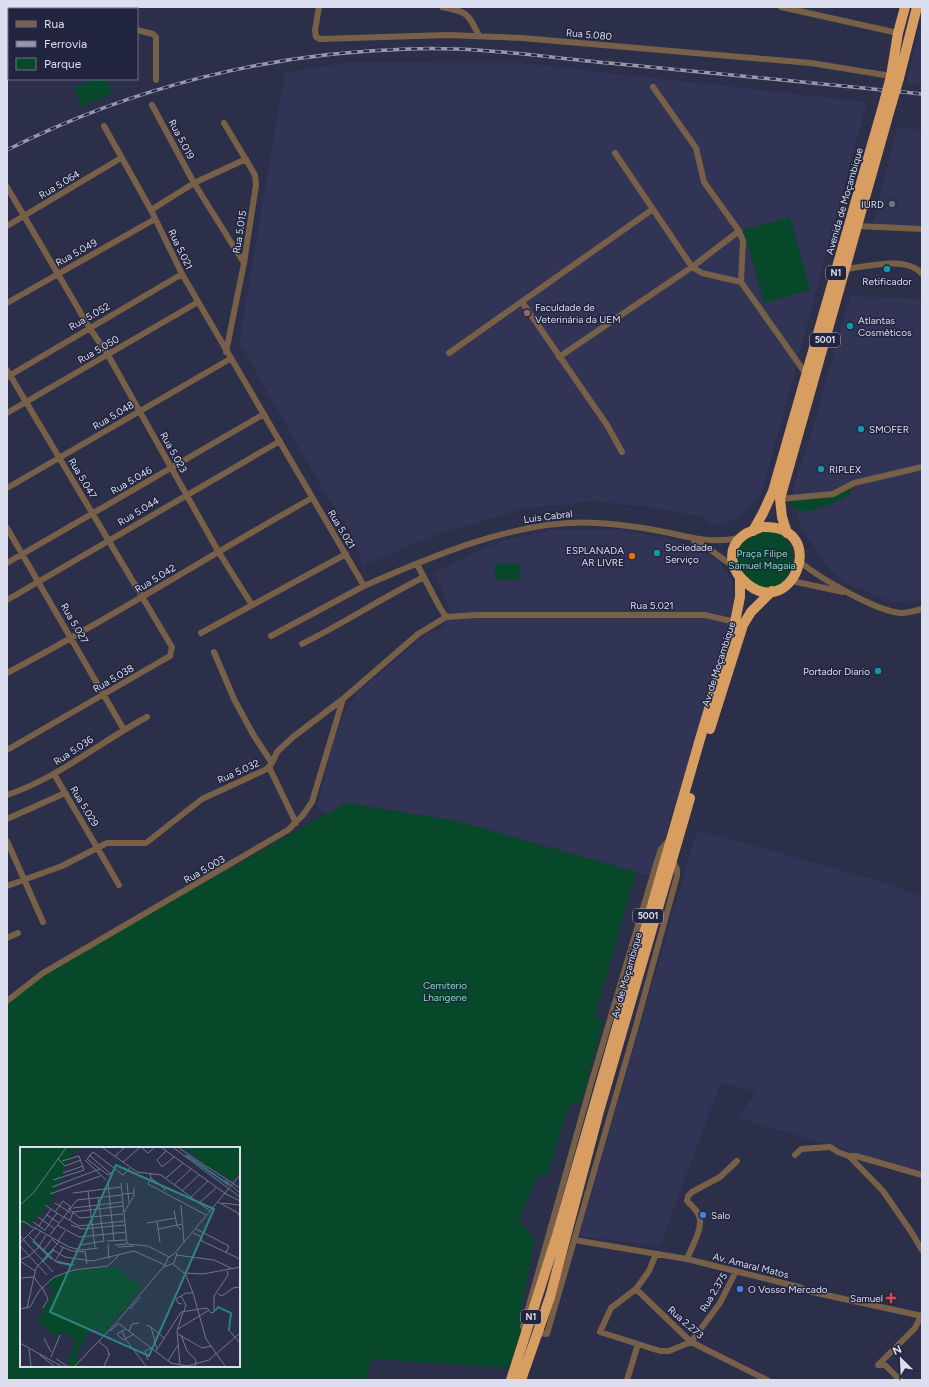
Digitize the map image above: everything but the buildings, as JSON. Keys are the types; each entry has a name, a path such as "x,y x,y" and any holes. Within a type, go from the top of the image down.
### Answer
{"highway":[{"name":"Avenida de Moçambique","path":"895,77 898,33 905,7"},
{"name":"Avenida de Moçambique","path":"753,531 768,503 786,446 806,374 917,7"},
{"name":"Avenida de Moçambique","path":"879,148 888,100"},
{"name":"5001","path":"800,562 799,551 794,541 787,533 782,516 780,499 879,148"},
{"path":"787,533 770,527 761,527 740,538 733,551 733,566 740,578 754,589 772,591 783,588 792,580 797,572 800,562"},
{"name":"Av. de Moçambique","path":"551,1254 735,622 740,598 740,578"},
{"name":"Av. de Moçambique","path":"550,1297 599,1111 706,742 743,625 751,612 772,591"},
{"name":"N1","path":"511,1380 551,1254"},
{"name":"N1","path":"521,1380 550,1297"}],"street":[{"name":"Rua 5.080","path":"320,7 315,30 316,37 320,39 448,35 530,39 811,63 895,77"},
{"path":"442,7 461,11 467,14 479,36"},
{"path":"782,7 898,33"},
{"path":"138,30 153,34 156,37 156,80"},
{"path":"7,49 8,44"},
{"path":"653,87 696,148 704,182 739,231 743,241 741,282 806,374"},
{"name":"Rua 5.019","path":"152,105 194,183 244,263"},
{"name":"Rua 5.015","path":"224,123 255,175 256,185 244,263 226,352"},
{"name":"Rua 5.021","path":"104,126 151,210 182,274 230,360 264,414 364,586"},
{"path":"615,153 692,267 702,273 741,282"},
{"name":"Rua 5.064","path":"7,226 121,158"},
{"path":"151,210 194,183 246,159"},
{"name":"Rua 5.023","path":"7,187 89,327 108,355 218,550 252,605"},
{"path":"449,353 653,209"},
{"name":"Rua 5.049","path":"7,303 155,219"},
{"path":"857,226 922,229"},
{"path":"559,357 692,267 739,231"},
{"path":"845,269 900,263 912,266 922,274"},
{"name":"Rua 5.052","path":"8,374 182,274"},
{"name":"Rua 5.050","path":"7,413 198,302"},
{"path":"522,302 607,424 622,452"},
{"name":"Rua 5.048","path":"7,488 230,360"},
{"name":"Rua 5.047","path":"8,374 60,458 142,597"},
{"name":"Rua 5.046","path":"7,563 264,414"},
{"name":"Rua 5.044","path":"7,600 186,494 280,441"},
{"path":"780,499 833,494 854,483 922,467"},
{"name":"Rua 5.042","path":"7,673 72,638 218,550 312,498"},
{"name":"Luis Cabral","path":"417,564 513,531 576,522 636,526 685,538 710,542 740,538"},
{"name":"Rua 5.027","path":"7,528 105,694 124,730"},
{"name":"Luis Cabral","path":"685,538 709,549 733,566"},
{"path":"201,633 346,554"},
{"path":"800,562 849,593 887,610 901,613 922,609"},
{"path":"271,636 364,586 417,564 446,616"},
{"path":"302,644 332,629 396,591 424,577"},
{"path":"792,580 849,593"},
{"name":"Rua 5.038","path":"7,750 157,664 171,654 172,647 142,597"},
{"name":"Rua 5.021","path":"446,616 705,615 735,622"},
{"name":"Rua 5.032","path":"7,886 25,881 62,866 107,843 146,843 202,799 271,765 277,752 293,737 343,699 418,634 446,616"},
{"path":"214,652 234,699 271,765 296,823"},
{"name":"Rua 5.003","path":"7,1001 42,973 256,850 288,830 296,823 312,802 343,699"},
{"name":"Rua 5.036","path":"7,795 54,774 147,717"},
{"name":"Rua 5.029","path":"54,774 119,885"},
{"path":"7,819 65,793"},
{"path":"524,1338 523,1328 527,1308 590,1087 660,852 671,839"},
{"path":"7,840 43,922"},
{"path":"537,1333 546,1334 574,1240 676,882 677,869 672,860"},
{"path":"7,938 18,933"},
{"path":"795,1155 801,1149 830,1147 849,1156 856,1156 922,1175"},
{"path":"849,1156 883,1191 922,1250"},
{"path":"687,1259 698,1230 700,1218 687,1201 688,1196 692,1192 720,1177 737,1161"},
{"name":"Av. Amaral Matos","path":"574,1240 687,1259 812,1292 922,1316"},
{"path":"656,1254 648,1271 636,1289 611,1308 600,1332 660,1351 669,1351 691,1342"},
{"name":"Rua 2.375","path":"691,1342 720,1303 736,1271"},
{"name":"Rua 2.273","path":"636,1289 691,1342 767,1380"},
{"path":"900,1380 885,1366 878,1365 915,1328 922,1316"},
{"path":"627,1380 638,1344"}],"shaded area":[{"path":"922,21 922,84 906,83"},
{"name":"Faculdade de Veterinária da UEM","path":"350,62 521,63 867,102 762,493 740,516 716,526 700,516 648,507 595,501 526,508 438,534 363,565 350,531 323,490 239,342 285,73"},
{"path":"897,128 922,129 922,230 872,227"},
{"path":"850,296 922,299 922,600 894,602 842,582 826,565 801,527 793,504 793,489 810,438"},
{"path":"551,530 619,530 666,538 693,547 718,560 731,579 734,598 730,627 653,877 457,821 346,803 325,814 317,807 332,744 342,718 357,693 430,631 442,630 449,607 434,572 501,541"},
{"path":"697,830 880,881 922,897 922,1172 738,1118 756,1092 721,1082 660,1246 579,1236"}],"green space":[{"path":"93,80 106,80 113,93 81,106 74,87"},
{"path":"790,217 810,290 764,303 744,230"},
{"path":"852,487 850,495 821,508 807,511 792,508 789,496 833,495"},
{"name":"Praça Filipe Samuel Magaia","path":"769,528 779,534 787,542 791,548 793,562 788,576 783,582 772,588 756,589 732,558 747,531"},
{"path":"520,563 521,579 495,580 495,564"},
{"name":"Cemiterio Lhangene","path":"346,803 457,821 636,872 595,1017 603,1021 581,1103 568,1106 548,1174 537,1176 519,1221 535,1239 521,1309 525,1315 510,1368 371,1359 366,1380 7,1380 7,1005 24,989 67,960"}],"railway":[{"path":"7,150 54,128 103,108 152,91 202,77 253,66 356,52 433,48 459,49 922,94"}],"place":[{"name":"IURD","path":"892,204"},
{"name":"Retificador","path":"887,269"},
{"name":"Faculdade de Veterinária da UEM","path":"527,313"},
{"name":"Atlantas Cosmèticos","path":"850,326"},
{"name":"SMOFER","path":"861,429"},
{"name":"RIPLEX","path":"821,469"},
{"name":"Sociedade Serviço","path":"657,553"},
{"name":"ESPLANADA AR LIVRE","path":"632,556"},
{"name":"Portador Diario","path":"878,671"},
{"name":"Salo","path":"703,1215"},
{"name":"O Vosso Mercado","path":"740,1289"},
{"name":"Samuel","path":"891,1298"}]}
